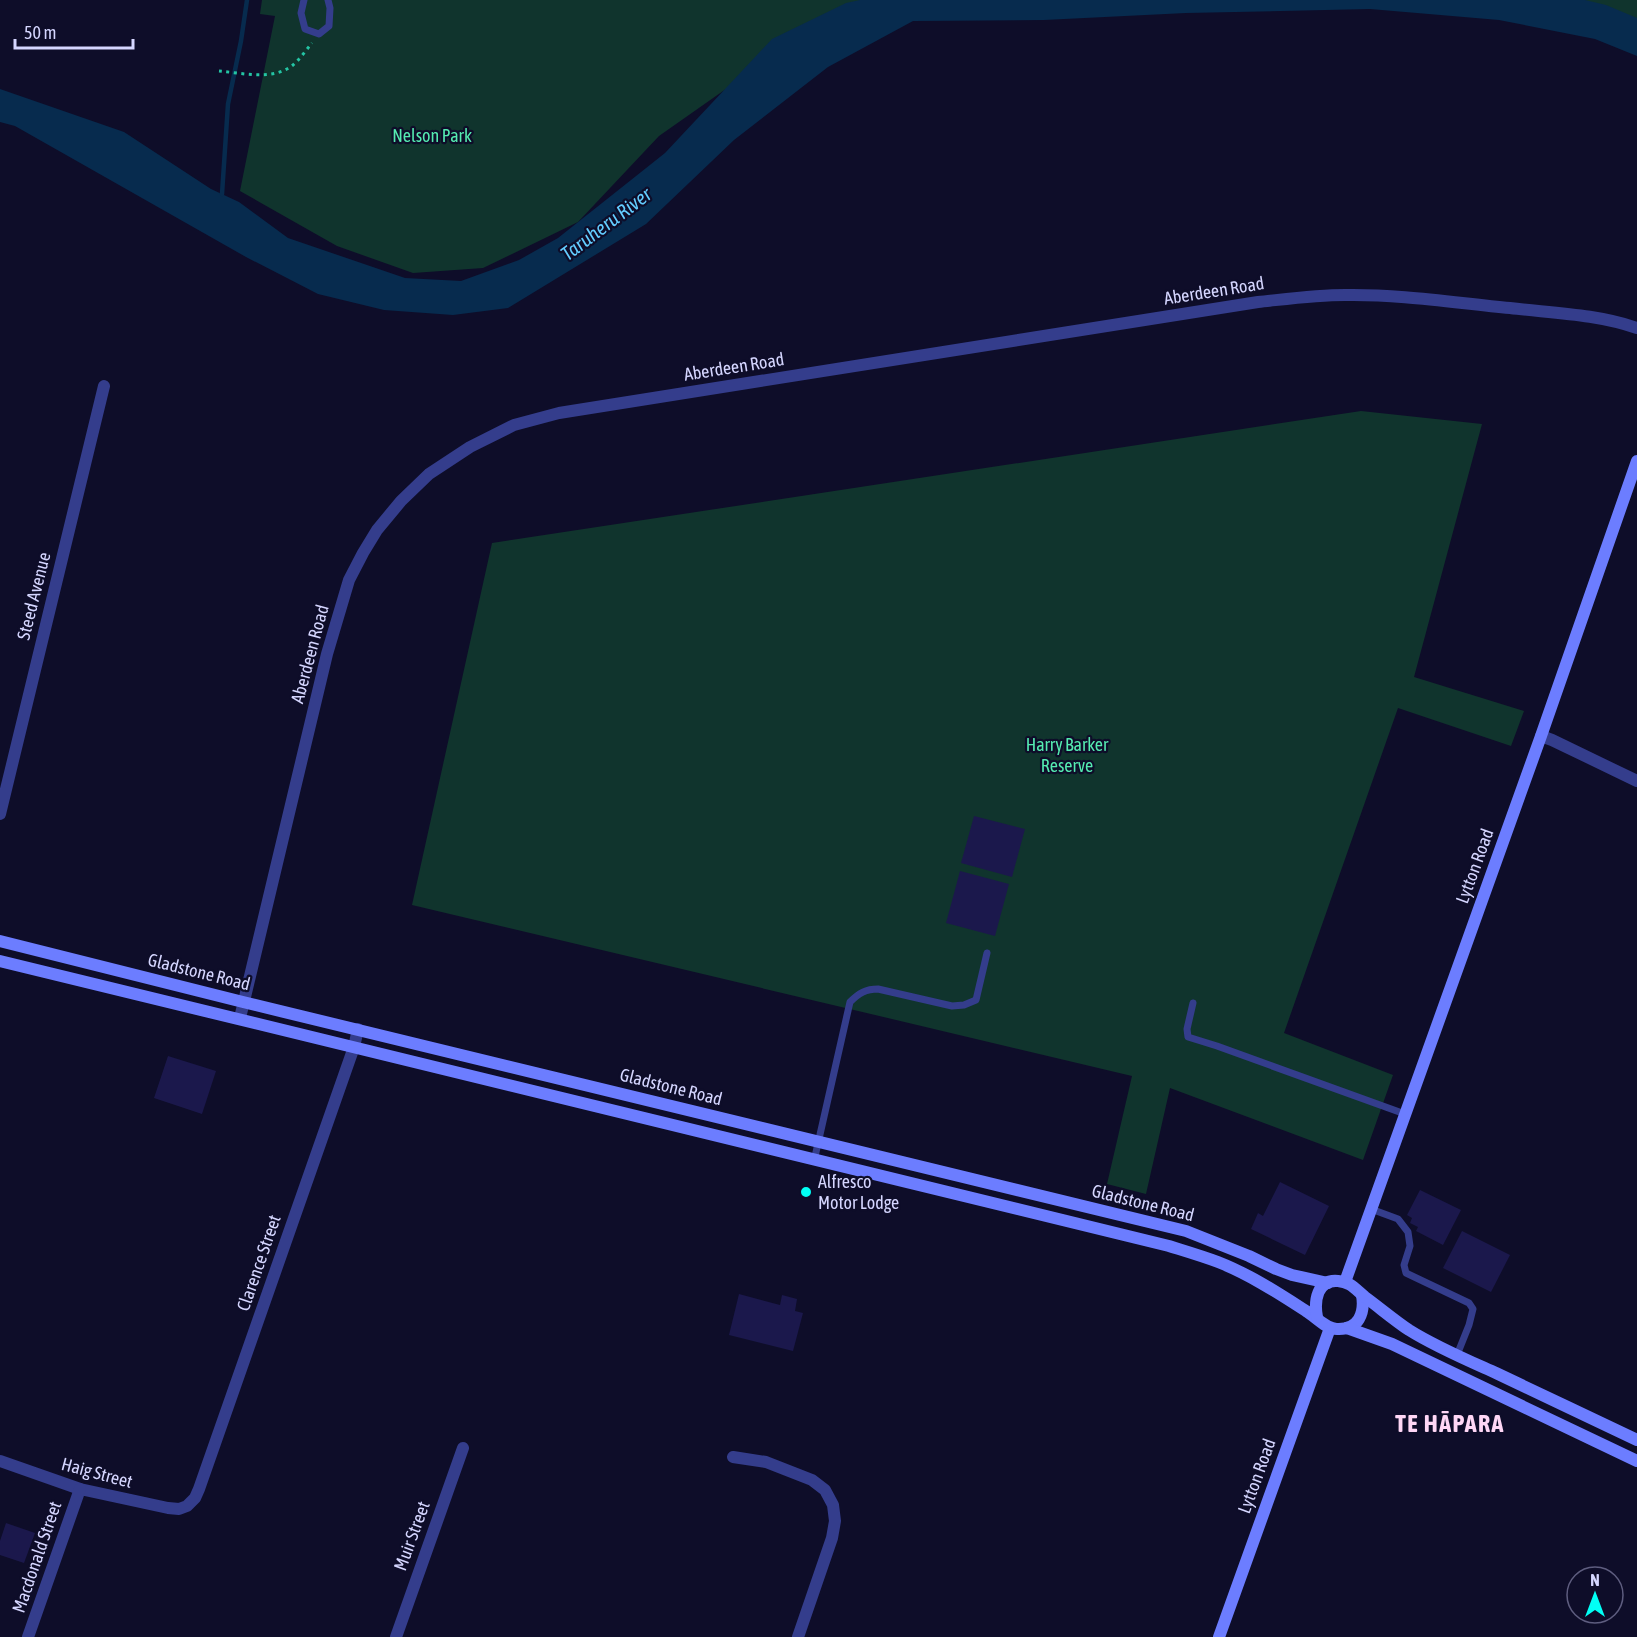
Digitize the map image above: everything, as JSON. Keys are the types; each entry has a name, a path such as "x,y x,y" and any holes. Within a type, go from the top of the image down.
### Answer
{"main road":[{"name":"Lytton Road","path":"1344,1282 1541,736 1637,461"},
{"name":"Gladstone Road","path":"0,941 1186,1231 1292,1275 1328,1283"},
{"name":"Gladstone Road","path":"0,961 1169,1246 1219,1262 1257,1280 1317,1317"},
{"path":"1362,1295 1364,1304 1362,1315 1356,1323 1347,1328 1330,1328 1317,1317 1315,1307 1320,1287 1336,1281 1344,1282 1356,1287 1362,1295 1409,1330 1637,1440"},
{"name":"Lytton Road","path":"1219,1637 1330,1328"},
{"path":"1347,1328 1392,1344 1637,1461"}],"street":[{"name":"Aberdeen Road","path":"240,1018 327,654 349,580 377,531 401,501 422,480 470,447 505,429 559,413 605,405 1301,297 1347,295 1393,297 1579,316 1637,328"},
{"name":"Steed Avenue","path":"0,814 104,386"},
{"path":"1541,736 1637,781"},
{"name":"Clarence Street","path":"187,1506 199,1490 354,1047 358,1029"},
{"name":"Muir Street","path":"396,1637 463,1448"},
{"path":"733,1457 766,1462 812,1480 825,1490 833,1506 835,1521 832,1538 798,1637"},
{"name":"Haig Street","path":"0,1461 80,1489 168,1508 179,1509 187,1506"},
{"name":"Macdonald Street","path":"28,1637 80,1489"}],"lane":[{"path":"304,0 301,13 305,29 319,34 329,26 328,0"},
{"path":"814,1161 850,1002 860,993 869,989 878,989 952,1006 964,1005 976,1000 987,953"},
{"path":"1193,1003 1186,1029 1188,1037 1405,1114"},
{"path":"1371,1209 1398,1219 1408,1232 1410,1246 1404,1265 1406,1273 1469,1303 1473,1309 1457,1355"}],"path":[{"path":"219,71 278,74 294,65 319,34"}],"green space":[{"name":"Nelson Park","path":"262,0 886,0 831,15 659,136 578,222 483,268 413,273 337,246 240,191 275,16 260,14"},
{"path":"1559,0 1637,0 1637,25"},
{"name":"Harry Barker Reserve","path":"1361,411 1482,424 1414,677 1524,711 1511,746 1398,708 1284,1033 1393,1075 1363,1160 1170,1088 1146,1194 1107,1184 1132,1076 412,905 492,543"}],"water":[{"name":"Taruheru River","path":"860,0 1585,0 1606,5 1637,18 1637,56 1595,39 1499,20 1370,9 1186,13 1044,20 913,21 828,67 734,140 646,224 508,308 453,315 384,310 318,294 246,257 15,126 0,122 0,89 124,132 211,189 239,202 288,238 405,278 461,281 519,260 558,238 665,153 772,39 846,3"}],"building":[{"path":"974,816 1025,829 1012,877 961,863"},
{"path":"960,871 1009,884 995,936 946,923"},
{"path":"168,1056 216,1071 202,1114 154,1098"},
{"path":"1280,1182 1329,1206 1305,1255 1251,1229 1258,1213 1263,1216"},
{"path":"1420,1190 1461,1210 1443,1245 1416,1231 1418,1227 1410,1223 1412,1218 1407,1215"},
{"path":"1462,1231 1510,1255 1491,1292 1443,1268"},
{"path":"739,1294 780,1305 782,1295 797,1299 795,1311 803,1313 793,1351 729,1335"},
{"path":"6,1523 35,1533 24,1563 0,1555 0,1541"}],"waterway":[{"path":"222,194 228,104 247,0"}],"place":[{"name":"Alfresco Motor Lodge","path":"806,1192"}],"district":[{"name":"TE HĀPARA","path":"1450,1424"}]}
